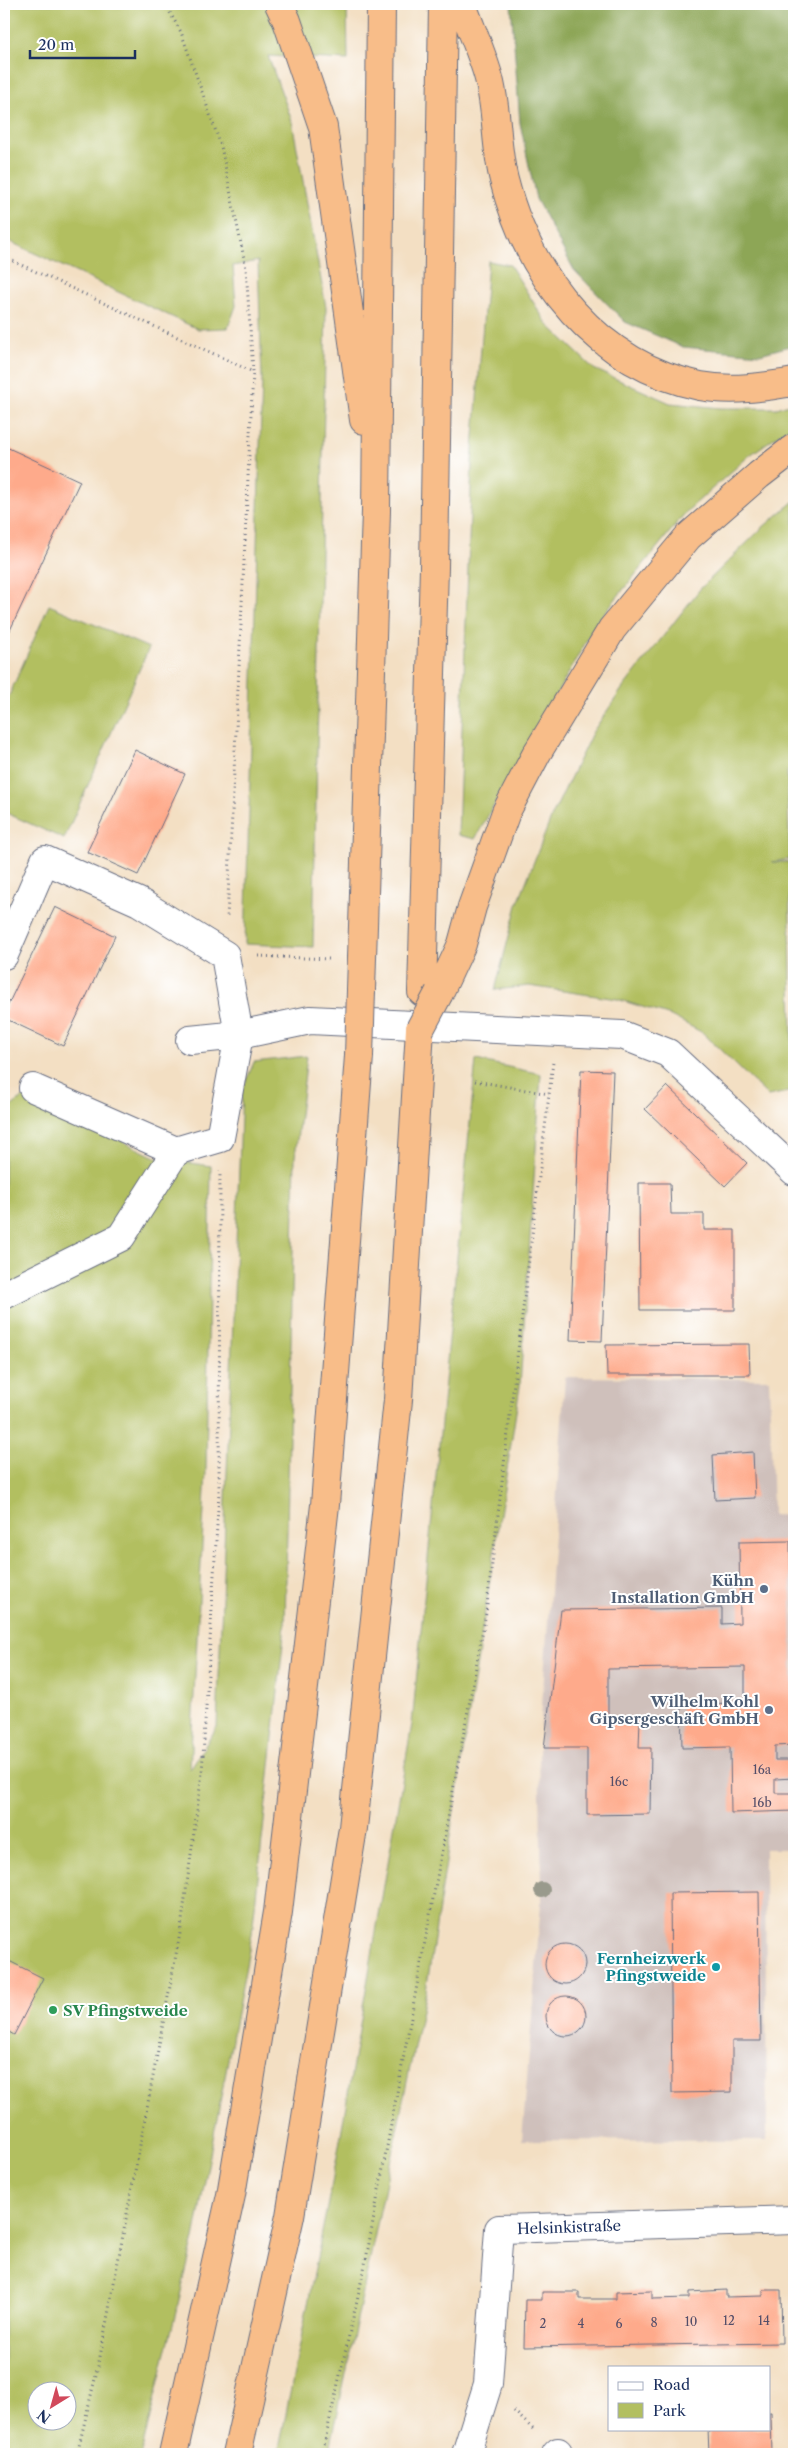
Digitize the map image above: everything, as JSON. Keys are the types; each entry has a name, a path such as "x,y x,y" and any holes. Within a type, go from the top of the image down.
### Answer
{"highway":[{"path":"279,4 287,21 323,127 376,511"},
{"path":"173,2454 230,2195 278,1912 325,1505 360,1056 376,511 381,4"},
{"path":"237,2454 290,2216 353,1828 398,1400 420,1029 430,993 443,4"},
{"path":"462,4 488,76 504,180 526,243 550,284 582,323 620,354 656,373 701,386 748,389 794,382"},
{"path":"430,993 462,944 472,907 506,812 537,753 612,629 688,537 759,475 794,448"}],"street":[{"path":"4,955 45,860 138,902 225,954 239,1035 220,1138 176,1151 33,1088"},
{"path":"190,1040 239,1035 310,1020 622,1035 668,1052 794,1171"},
{"path":"4,1295 121,1237 176,1151"},
{"name":"Helsinkistraße","path":"488,2384 499,2229 794,2220"},
{"path":"466,2454 488,2384"}],"path":[{"path":"165,4 181,32 222,146 246,268 253,372 225,954 313,959"},
{"path":"4,257 253,372"},
{"path":"322,2454 365,2264 486,1613 557,1033"},
{"path":"475,1081 549,1094"},
{"path":"77,2454 99,2362 181,1928 202,1773 219,1492 220,1138"},
{"path":"488,2384 557,2453"}],"shaded area":[{"path":"565,1377 769,1379 773,1515 794,1516 794,1849 765,1849 767,2141 522,2140 542,1890 539,1749"}],"green space":[{"path":"4,4 347,4 348,60 268,56 292,121 326,307 313,947 245,944 262,380 258,261 233,266 236,306 228,328 198,329 4,239"},
{"path":"511,4 794,4 794,345 760,354 683,347 625,322 574,270 536,199 520,123"},
{"path":"488,261 510,265 547,324 594,369 670,403 721,408 777,408 794,402 794,424 750,455 686,512 597,622 475,839 458,835 472,461"},
{"path":"794,501 794,768 787,771 790,859 772,862 789,862 793,1091 768,1096 703,1033 671,1016 617,999 529,986 495,990 517,905 551,818 592,733 622,689 700,589 762,528"},
{"path":"49,605 149,648 64,839 4,812 4,707"},
{"path":"307,1056 295,1157 285,1625 252,1934 194,2239 141,2454 4,2454 4,1112 26,1095 157,1158 211,1166 206,1471 190,1769 217,1727 242,1091 254,1062"},
{"path":"476,1060 541,1074 520,1386 426,1991 329,2454 278,2454 337,2157 412,1724"}],"building":[{"path":"4,446 80,481 4,643"},
{"path":"135,750 185,774 138,875 87,852"},
{"path":"55,907 115,936 63,1046 4,1018 4,1013"},
{"path":"581,1070 613,1071 602,1341 570,1340"},
{"path":"667,1086 747,1163 725,1186 645,1109"},
{"path":"639,1183 670,1183 671,1214 704,1214 704,1230 735,1230 735,1310 640,1310"},
{"path":"749,1344 750,1375 607,1375 606,1345"},
{"path":"753,1452 755,1498 715,1500 713,1455"},
{"path":"790,1541 793,1745 775,1746 775,1760 794,1760 794,1778 775,1779 775,1793 794,1793 794,1811 731,1813 730,1747 682,1748 681,1704 745,1703 745,1667 608,1669 608,1718 640,1718 639,1748 651,1748 650,1814 587,1815 587,1748 544,1748 561,1610 722,1608 722,1624 740,1623 739,1542"},
{"name":"Fernheizwerk Pfingstweide","path":"759,1892 761,2041 732,2041 732,2092 672,2093 670,1893"},
{"path":"569,1944 576,1947 582,1953 585,1964 584,1972 576,1981 569,1984 561,1984 554,1981 546,1972 545,1960 548,1953 557,1945"},
{"path":"9,1961 43,1978 14,2035 4,2029 4,1971"},
{"path":"570,1996 577,1999 583,2005 586,2016 585,2024 577,2033 570,2036 562,2036 555,2033 547,2024 546,2012 549,2005 558,1997"},
{"path":"726,2290 726,2297 763,2296 763,2290 781,2290 782,2343 524,2347 525,2300 542,2300 542,2292 579,2292 579,2299 616,2299 616,2292 652,2291 652,2299 689,2298 689,2292"},
{"path":"771,2412 772,2454 709,2454 708,2430 770,2430"}],"place":[{"name":"Kühn Installation GmbH","path":"764,1589"},
{"name":"Wilhelm Kohl Gipsergeschäft GmbH","path":"769,1710"},
{"name":"Fernheizwerk Pfingstweide","path":"716,1967"},
{"name":"SV Pfingstweide","path":"53,2010"}]}
